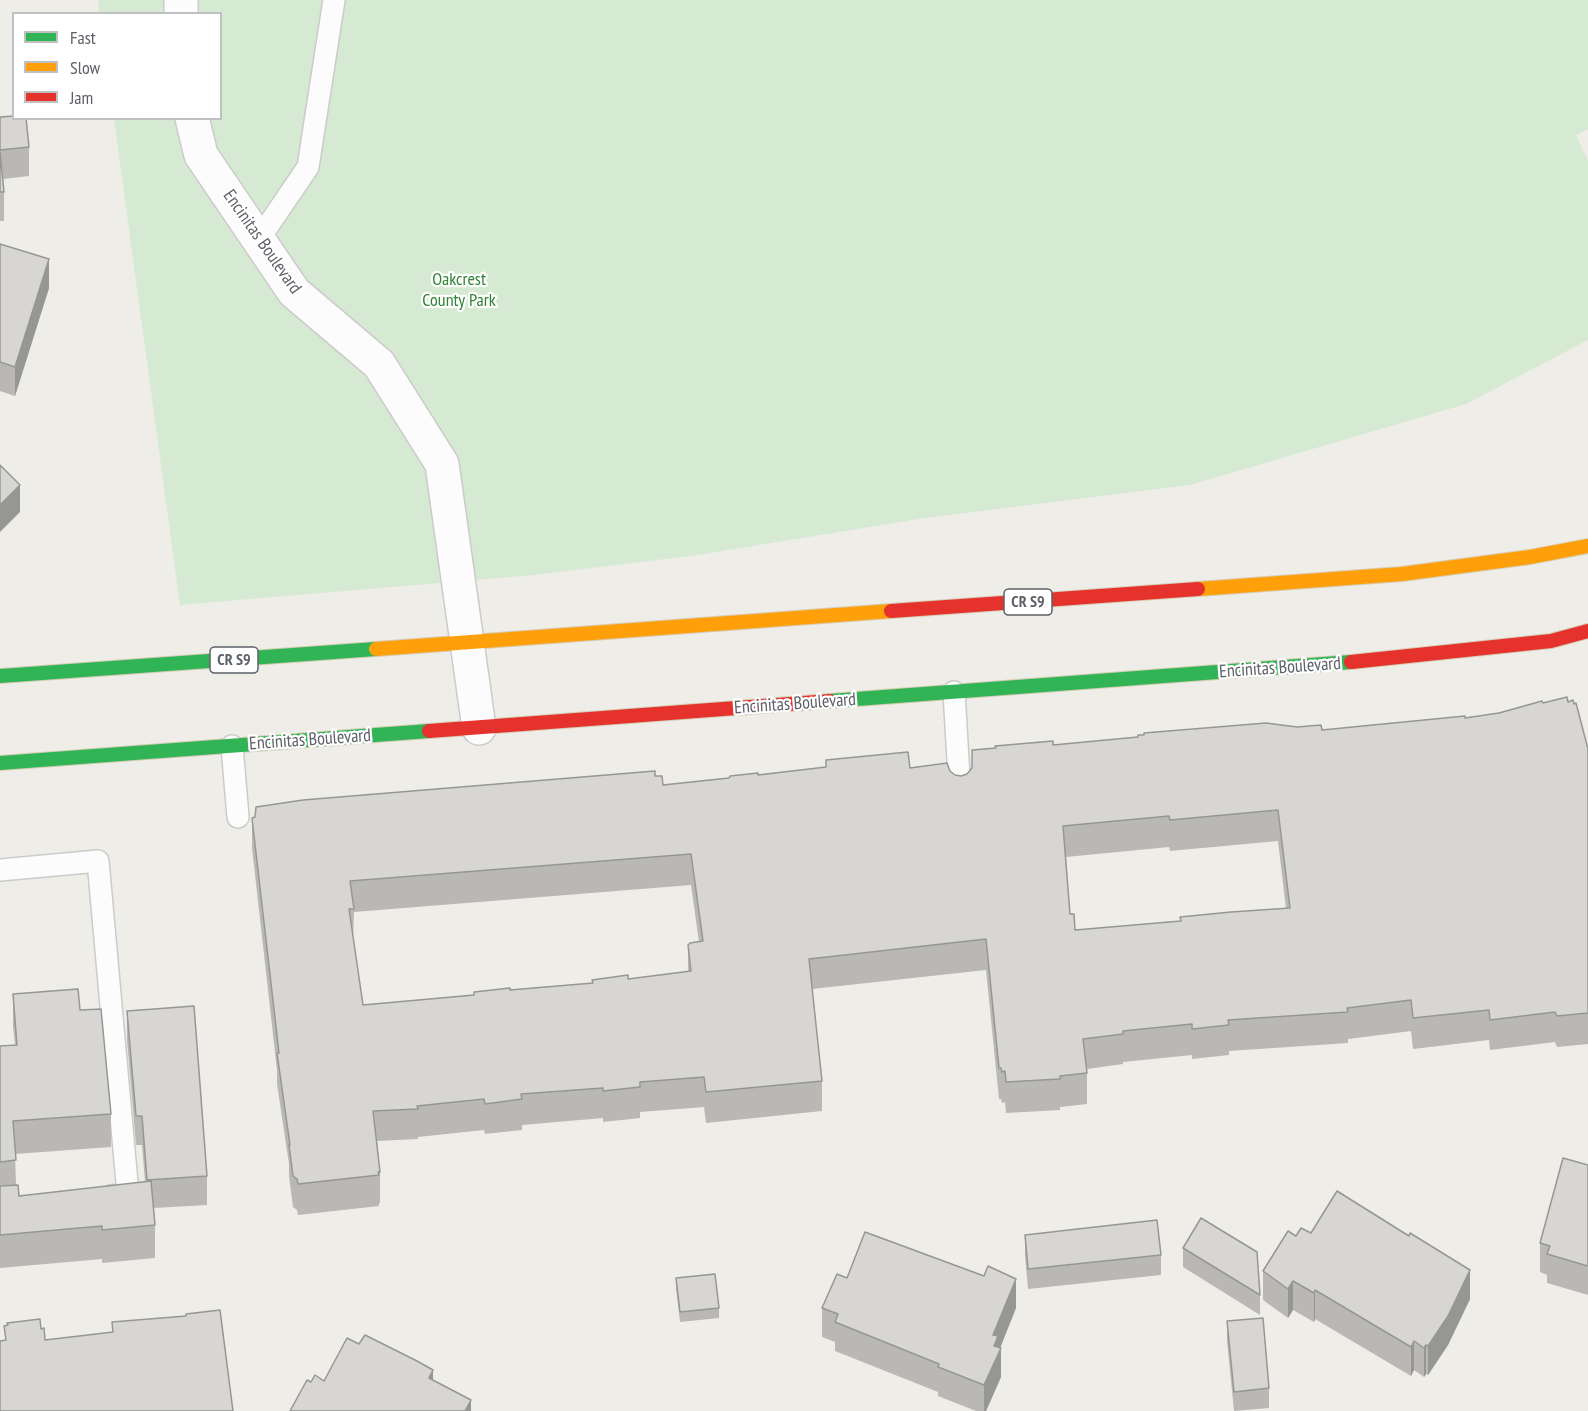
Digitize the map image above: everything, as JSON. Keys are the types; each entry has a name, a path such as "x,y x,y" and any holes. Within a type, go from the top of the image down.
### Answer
{"main road":[{"name":"CR S9","path":"0,676 1402,574 1530,557 1588,546"},
{"name":"Encinitas Boulevard","path":"0,763 1382,660 1551,641 1588,631"}],"street":[{"name":"Encinitas Boulevard","path":"192,120 201,155 294,292 379,364 442,465 479,728"}],"lane":[{"path":"259,239 308,167 334,0"},
{"path":"954,692 960,794"},
{"path":"232,746 238,817"},
{"path":"0,870 98,861 128,1194 93,1197"}],"green space":[{"name":"Oakcrest County Park","path":"98,0 1588,0 1588,129 1576,135 1588,161 1588,340 1466,404 1190,485 918,519 698,555 534,575 180,605 114,120 222,120 222,12 99,12"}],"building":[{"path":"12,116 12,120 26,120 29,147 0,150 0,117"},
{"path":"0,152 4,192 0,192"},
{"path":"0,244 49,259 15,367 0,362"},
{"path":"0,465 20,485 0,505"},
{"path":"1567,697 1568,702 1573,700 1574,704 1576,703 1588,749 1588,1013 1557,1016 1555,1012 1490,1020 1489,1010 1413,1018 1411,1000 1347,1008 1348,1012 1228,1020 1229,1025 1192,1029 1192,1024 1123,1031 1123,1034 1083,1039 1087,1073 1060,1076 1060,1079 1006,1082 1005,1071 1002,1072 999,1068 986,939 809,959 822,1081 706,1092 704,1077 640,1082 640,1087 603,1091 603,1088 521,1094 522,1099 485,1104 484,1099 417,1106 418,1109 373,1111 379,1175 298,1184 297,1179 293,1176 277,1053 279,1053 252,818 255,817 256,807 303,800 655,771 655,776 662,776 663,785 826,767 826,760 908,752 910,768 947,763 950,771 961,776 967,774 972,768 972,750 996,748 995,746 1053,741 1053,745 1138,737 1144,733 1266,723 1297,727 1321,725 1322,730 1465,716 1465,718 1499,713 1542,701 1543,703","holes":["1278,810 1290,908 1180,917 1181,921 1075,930 1074,914 1070,914 1063,826 1169,816 1170,820","691,854 703,941 688,945 691,971 628,979 628,975 592,980 593,983 510,990 510,988 474,992 474,995 363,1005 349,909 354,909 350,881"]},
{"path":"78,989 80,1010 101,1009 111,1114 13,1121 16,1160 0,1162 0,1046 17,1045 13,994"},
{"path":"194,1006 207,1176 147,1180 142,1116 136,1116 127,1011"},
{"path":"1563,1158 1588,1165 1588,1266 1547,1254 1550,1246 1540,1243"},
{"path":"151,1181 155,1225 102,1230 102,1226 0,1235 0,1186 18,1185 19,1196"},
{"path":"1337,1191 1409,1236 1410,1233 1470,1270 1448,1316 1428,1346 1424,1348 1414,1341 1411,1347 1315,1290 1314,1293 1293,1281 1288,1289 1263,1271 1288,1231 1296,1236 1301,1228 1311,1233"},
{"path":"1201,1218 1257,1252 1260,1295 1183,1248"},
{"path":"1157,1220 1161,1255 1028,1269 1025,1235"},
{"path":"865,1232 984,1276 988,1266 1016,1279 993,1335 998,1336 994,1346 1001,1348 984,1385 938,1367 939,1364 835,1322 838,1314 822,1308 837,1274 847,1278"},
{"path":"715,1274 719,1308 680,1312 676,1278"},
{"path":"220,1310 233,1411 0,1411 0,1341 6,1340 4,1326 8,1325 7,1323 40,1319 41,1329 44,1328 45,1340 113,1332 112,1322 186,1316 186,1314"},
{"path":"1263,1318 1269,1388 1234,1392 1227,1321"},
{"path":"365,1335 433,1370 429,1378 471,1400 465,1411 290,1411 307,1380 311,1382 315,1375 324,1381 347,1338 359,1344"}],"traffic: fast":[{"path":"0,676 376,649"},
{"path":"830,701 1351,662"},
{"path":"0,763 429,731"}],"traffic: slow":[{"path":"1198,589 1402,574 1530,557 1588,546"},
{"path":"376,649 891,611"}],"traffic: jam":[{"path":"891,611 1198,589"},
{"path":"1351,662 1551,641 1588,631"},
{"path":"429,731 830,701"}]}
